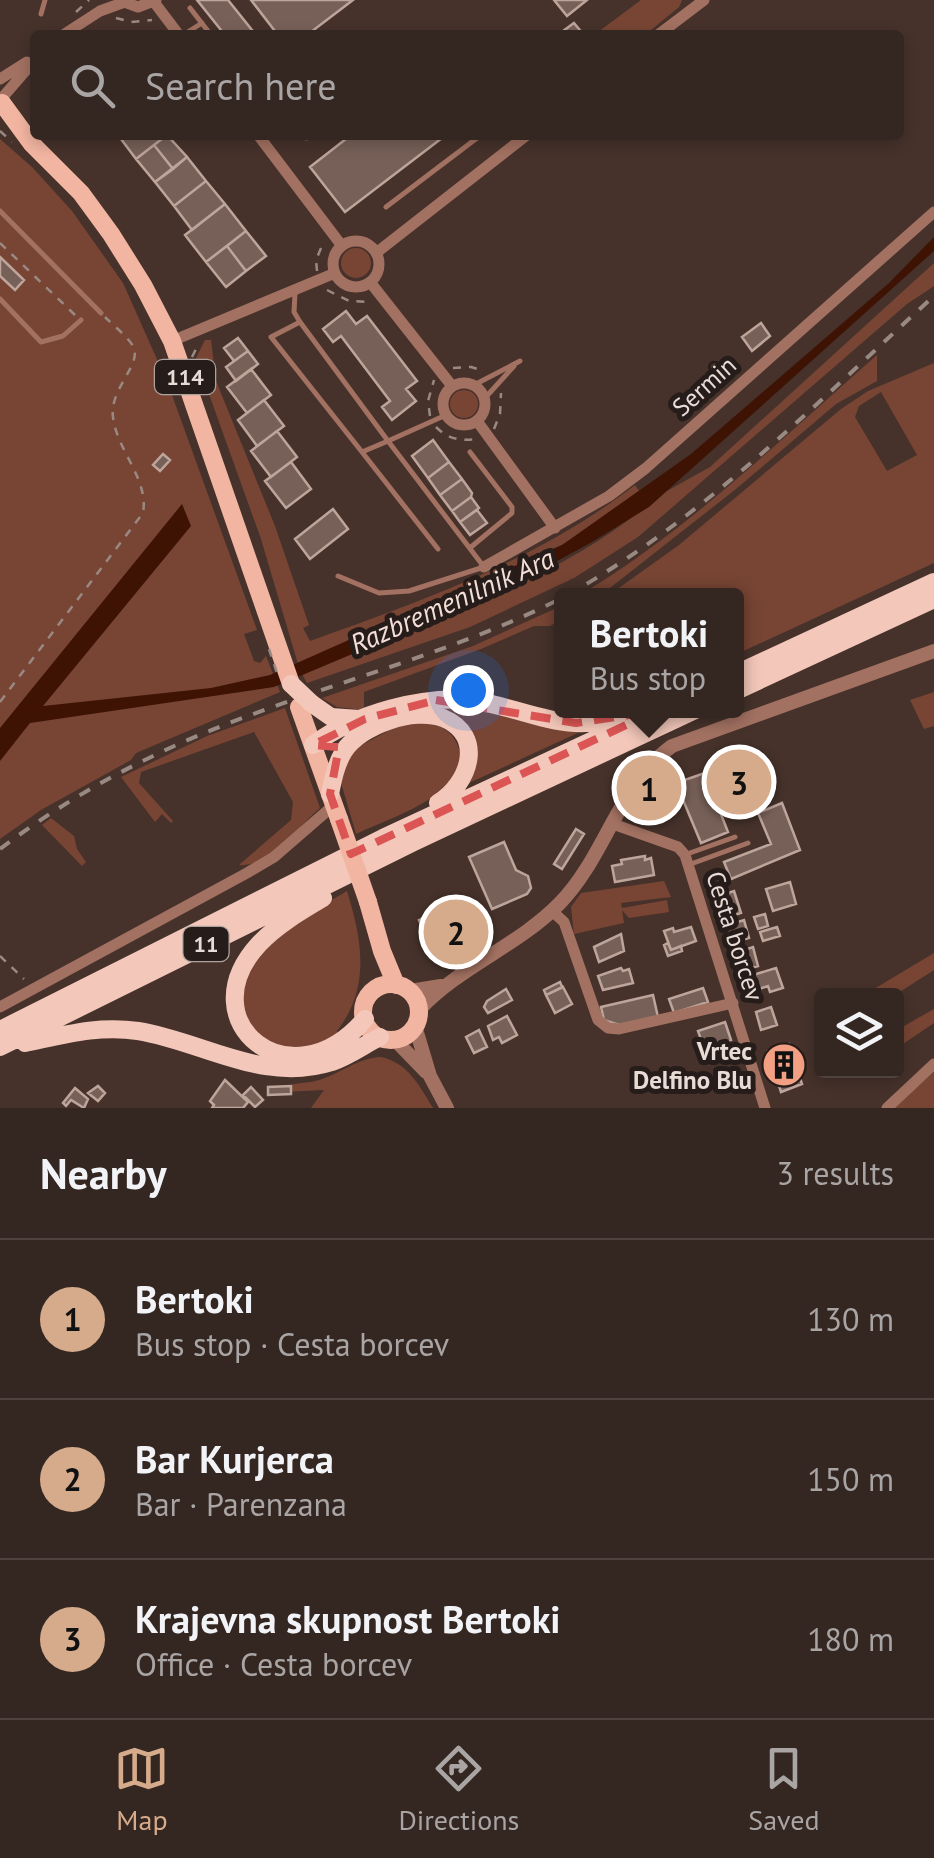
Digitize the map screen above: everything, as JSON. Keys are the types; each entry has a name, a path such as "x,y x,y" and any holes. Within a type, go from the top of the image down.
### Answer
{"highway":[{"path":"744,670 934,582"},
{"path":"744,687 934,599"},
{"path":"291,684 305,705 331,717 364,719"},
{"path":"313,746 329,733 364,719 436,700 459,699 576,723 610,718"},
{"path":"313,746 351,742 377,726 420,715 446,719 466,740 469,759 465,778 452,794 406,819 383,838"},
{"name":"11","path":"0,1030 383,838 642,718"},
{"name":"11","path":"0,1047 414,842 679,718"},
{"path":"334,806 335,769 351,742"},
{"path":"364,1020 332,1046 308,1057 287,1058 265,1050 249,1036 234,998 239,979 258,946 283,924 414,842"},
{"path":"0,1047 56,1034 114,1029 168,1038 245,1063 294,1068 337,1060 387,1038"}],"main road":[{"name":"114","path":"1,96 22,143"},
{"name":"114","path":"0,123 81,193 144,285 172,341 291,684"},
{"path":"305,705 313,746 382,952 417,1018 408,1034 387,1038 370,1030 364,1020 366,1000 375,990 382,952"},
{"path":"375,990 403,988"}],"street":[{"path":"78,23 96,0"},
{"path":"665,30 704,0"},
{"path":"69,30 120,1 138,7 155,1 178,30"},
{"path":"1,96 30,64"},
{"path":"1,96 30,64"},
{"path":"262,140 342,246"},
{"path":"376,252 522,140"},
{"name":"Sermin","path":"484,567 609,496 680,441 934,212"},
{"path":"360,241 376,252 379,265 370,282 350,286 335,273 333,261 342,246 360,241"},
{"path":"172,341 335,273"},
{"path":"370,282 452,386"},
{"path":"464,382 474,385 485,398 484,411 477,421 460,425 446,415 443,399 452,386 464,382"},
{"path":"477,421 555,528"},
{"path":"448,1108 430,1076 417,1018 442,986 514,940 552,910 581,878 650,765 672,746 934,651"},
{"path":"0,1007 248,873 334,806"},
{"name":"Cesta borcev","path":"613,824 678,848 686,860 765,1108"},
{"path":"552,910 564,922 598,1020 608,1028 619,1029 734,1003"},
{"path":"403,988 442,986"},
{"path":"387,1038 430,1076"},
{"path":"887,1108 934,1064"}],"lane":[{"path":"41,14 45,0"},
{"path":"190,8 208,30"},
{"path":"190,30 202,23"},
{"path":"386,207 473,140"},
{"path":"0,211 102,313"},
{"path":"296,292 294,312 300,322 484,567 409,591 379,593 338,576"},
{"path":"0,299 40,342 63,336 81,320"},
{"path":"300,322 271,337 438,549"},
{"path":"474,385 520,360 485,398"},
{"path":"362,452 446,415"},
{"path":"470,452 512,507 512,513 470,547"},
{"path":"686,860 734,837"},
{"path":"686,860 748,843"}],"path":[{"path":"109,15 131,22 157,20"},
{"path":"0,132 22,143"},
{"path":"0,244 81,320"},
{"path":"323,287 349,302 376,302"},
{"path":"0,702 143,513 146,499 114,428 111,404 136,361 134,347 102,313"},
{"path":"192,364 194,347 202,340"},
{"path":"430,417 428,401 435,378"},
{"path":"437,429 457,440 482,439"},
{"path":"0,956 34,989"}],"highlighted area":[{"path":"436,700 576,723 656,711 351,854 330,794 339,747 313,745 365,719"}],"shaded area":[{"path":"641,0 682,0 651,30 601,30"},
{"path":"0,139 72,211 123,283 168,384 257,630 244,634 254,661 260,663 266,656 280,692 136,753 131,760 41,810 0,839"},
{"path":"356,248 367,252 371,263 367,274 356,278 345,274 341,263 345,252"},
{"path":"934,263 934,286 907,304 638,537 574,578 470,627 307,683 301,672 538,575 625,523 664,490 710,467"},
{"path":"205,340 211,340 216,381 275,526 309,625 303,628 310,641 520,557 598,512 635,485 642,495 586,534 298,664 261,539 196,358"},
{"path":"877,355 877,381 836,404 610,588 591,588 697,512"},
{"path":"934,363 934,563 744,651 744,588 619,588 679,545 841,409 868,391","holes":["881,392 917,455 887,471 855,417 859,406"]},
{"path":"464,390 474,394 478,404 474,414 464,418 454,414 450,404 454,394"},
{"path":"554,609 554,624 550,626 534,626 364,692 364,710 337,707 322,698 473,646"},
{"path":"934,692 934,726 924,729 910,700"},
{"path":"470,705 582,731 469,783 474,770 474,742 431,708"},
{"path":"285,708 320,808 262,860 239,865 291,820 293,802 254,732 141,772 139,783 171,823 162,814 155,822 121,777 207,736"},
{"path":"422,721 444,729 455,740 460,762 454,777 425,802 356,834 340,779 354,749 399,725"},
{"path":"51,818 74,836 86,862 82,866 42,825"},
{"path":"664,881 671,897 621,903 622,908 667,900 669,912 629,918 622,910 624,923 574,934 571,907 581,893"},
{"path":"347,891 357,927 359,980 338,1035 300,1049 266,1042 253,1031 245,1016 242,997 246,975 275,937"},
{"path":"934,953 934,970 904,989 876,988"},
{"path":"934,1009 934,1023 904,1043 904,1026"},
{"path":"381,1057 406,1070 433,1108 311,1108 324,1090 281,1092 289,1086 319,1080 364,1060"},
{"path":"934,1072 934,1108 893,1108"}],"water":[{"name":"Razbremenilnik Ara","path":"934,237 934,251 649,507 592,542 504,590 274,687 30,723 0,761 0,728 182,504 191,526 43,706 211,688 270,675 562,545 691,454 889,283"}],"building":[{"path":"197,0 228,0 252,30 221,30"},
{"path":"251,0 353,0 314,30 274,30"},
{"path":"554,0 587,0 567,16"},
{"path":"122,140 161,140 136,159"},
{"path":"160,140 172,140 187,157 173,169 154,145"},
{"path":"345,140 439,140 345,212 310,167"},
{"path":"154,145 173,169 155,182 136,159"},
{"path":"187,157 206,181 174,206 155,182"},
{"path":"206,181 225,204 192,230 174,206"},
{"path":"225,204 246,231 206,262 185,235"},
{"path":"246,231 266,256 246,271 227,246"},
{"path":"227,246 246,271 226,287 206,262"},
{"path":"0,257 24,280 15,290 0,276"},
{"path":"346,311 356,324 367,316 417,381 406,389 416,401 392,420 382,407 390,401 341,336 333,342 323,329"},
{"path":"761,323 770,336 752,351 742,337"},
{"path":"238,338 248,351 234,361 224,348"},
{"path":"248,351 258,364 236,381 226,367"},
{"path":"251,369 271,395 247,413 227,387"},
{"path":"264,400 284,426 257,446 238,420"},
{"path":"277,431 297,457 271,477 251,451"},
{"path":"433,440 449,462 428,478 412,456"},
{"path":"163,454 170,460 160,471 153,465"},
{"path":"291,462 311,489 286,508 265,481"},
{"path":"449,462 462,479 440,495 428,478"},
{"path":"462,479 471,497 452,511 440,495"},
{"path":"471,497 479,508 460,522 452,511"},
{"path":"333,509 348,529 310,559 295,539"},
{"path":"477,510 487,523 470,535 460,522"},
{"path":"745,759 755,782 723,795 726,801 717,804 728,832 701,843 676,783"},
{"path":"782,803 800,850 731,879 724,862 771,844 758,813"},
{"path":"576,829 584,834 562,869 554,864"},
{"path":"504,842 516,870 528,876 531,888 527,894 492,909 469,857"},
{"path":"645,856 645,860 651,858 654,875 615,882 612,866 622,864 621,860"},
{"path":"790,882 796,904 773,911 766,889"},
{"path":"734,891 741,913 725,918 718,896"},
{"path":"466,899 477,923 431,945 419,920"},
{"path":"765,914 768,926 758,929 754,917"},
{"path":"744,920 749,938 733,943 728,925"},
{"path":"691,927 696,941 671,950 664,931"},
{"path":"777,927 780,936 763,941 760,932"},
{"path":"621,934 624,951 599,962 594,947"},
{"path":"668,943 671,950 681,946 682,951 668,956 664,945"},
{"path":"753,947 758,966 743,970 738,952"},
{"path":"776,968 783,988 770,992 768,986 744,994 740,979"},
{"path":"629,969 633,983 603,990 598,976"},
{"path":"560,982 562,987 546,995 544,990"},
{"path":"563,987 572,1004 555,1013 546,995"},
{"path":"703,988 708,1002 674,1013 669,999"},
{"path":"506,989 512,1000 488,1013 484,1007 487,1001"},
{"path":"653,995 658,1017 619,1025 604,1020 601,1007"},
{"path":"771,1007 777,1025 761,1030 756,1012"},
{"path":"507,1016 517,1035 502,1043 499,1037 493,1040 488,1026"},
{"path":"725,1022 731,1040 704,1048 698,1031"},
{"path":"479,1030 487,1047 474,1053 466,1037"},
{"name":"Vrtec Delfino Blu","path":"789,1044 802,1084 781,1092 768,1051"},
{"path":"225,1080 248,1102 243,1108 212,1108 210,1101"},
{"path":"98,1086 105,1093 98,1101 88,1093"},
{"path":"291,1086 291,1094 268,1095 268,1087"},
{"path":"251,1087 263,1100 255,1107 243,1095"},
{"path":"75,1088 88,1099 84,1108 71,1100 66,1106 63,1103"}],"railway":[{"path":"579,588 713,495 934,296"},
{"path":"0,849 88,790 183,742 446,647 554,602"}],"place":[{"name":"Krajevna skupnost Bertoki","path":"739,782"},
{"name":"Bertoki","path":"649,788"},
{"name":"Bar Kurjerca","path":"456,932"},
{"name":"Vrtec Delfino Blu","path":"784,1065"}]}
